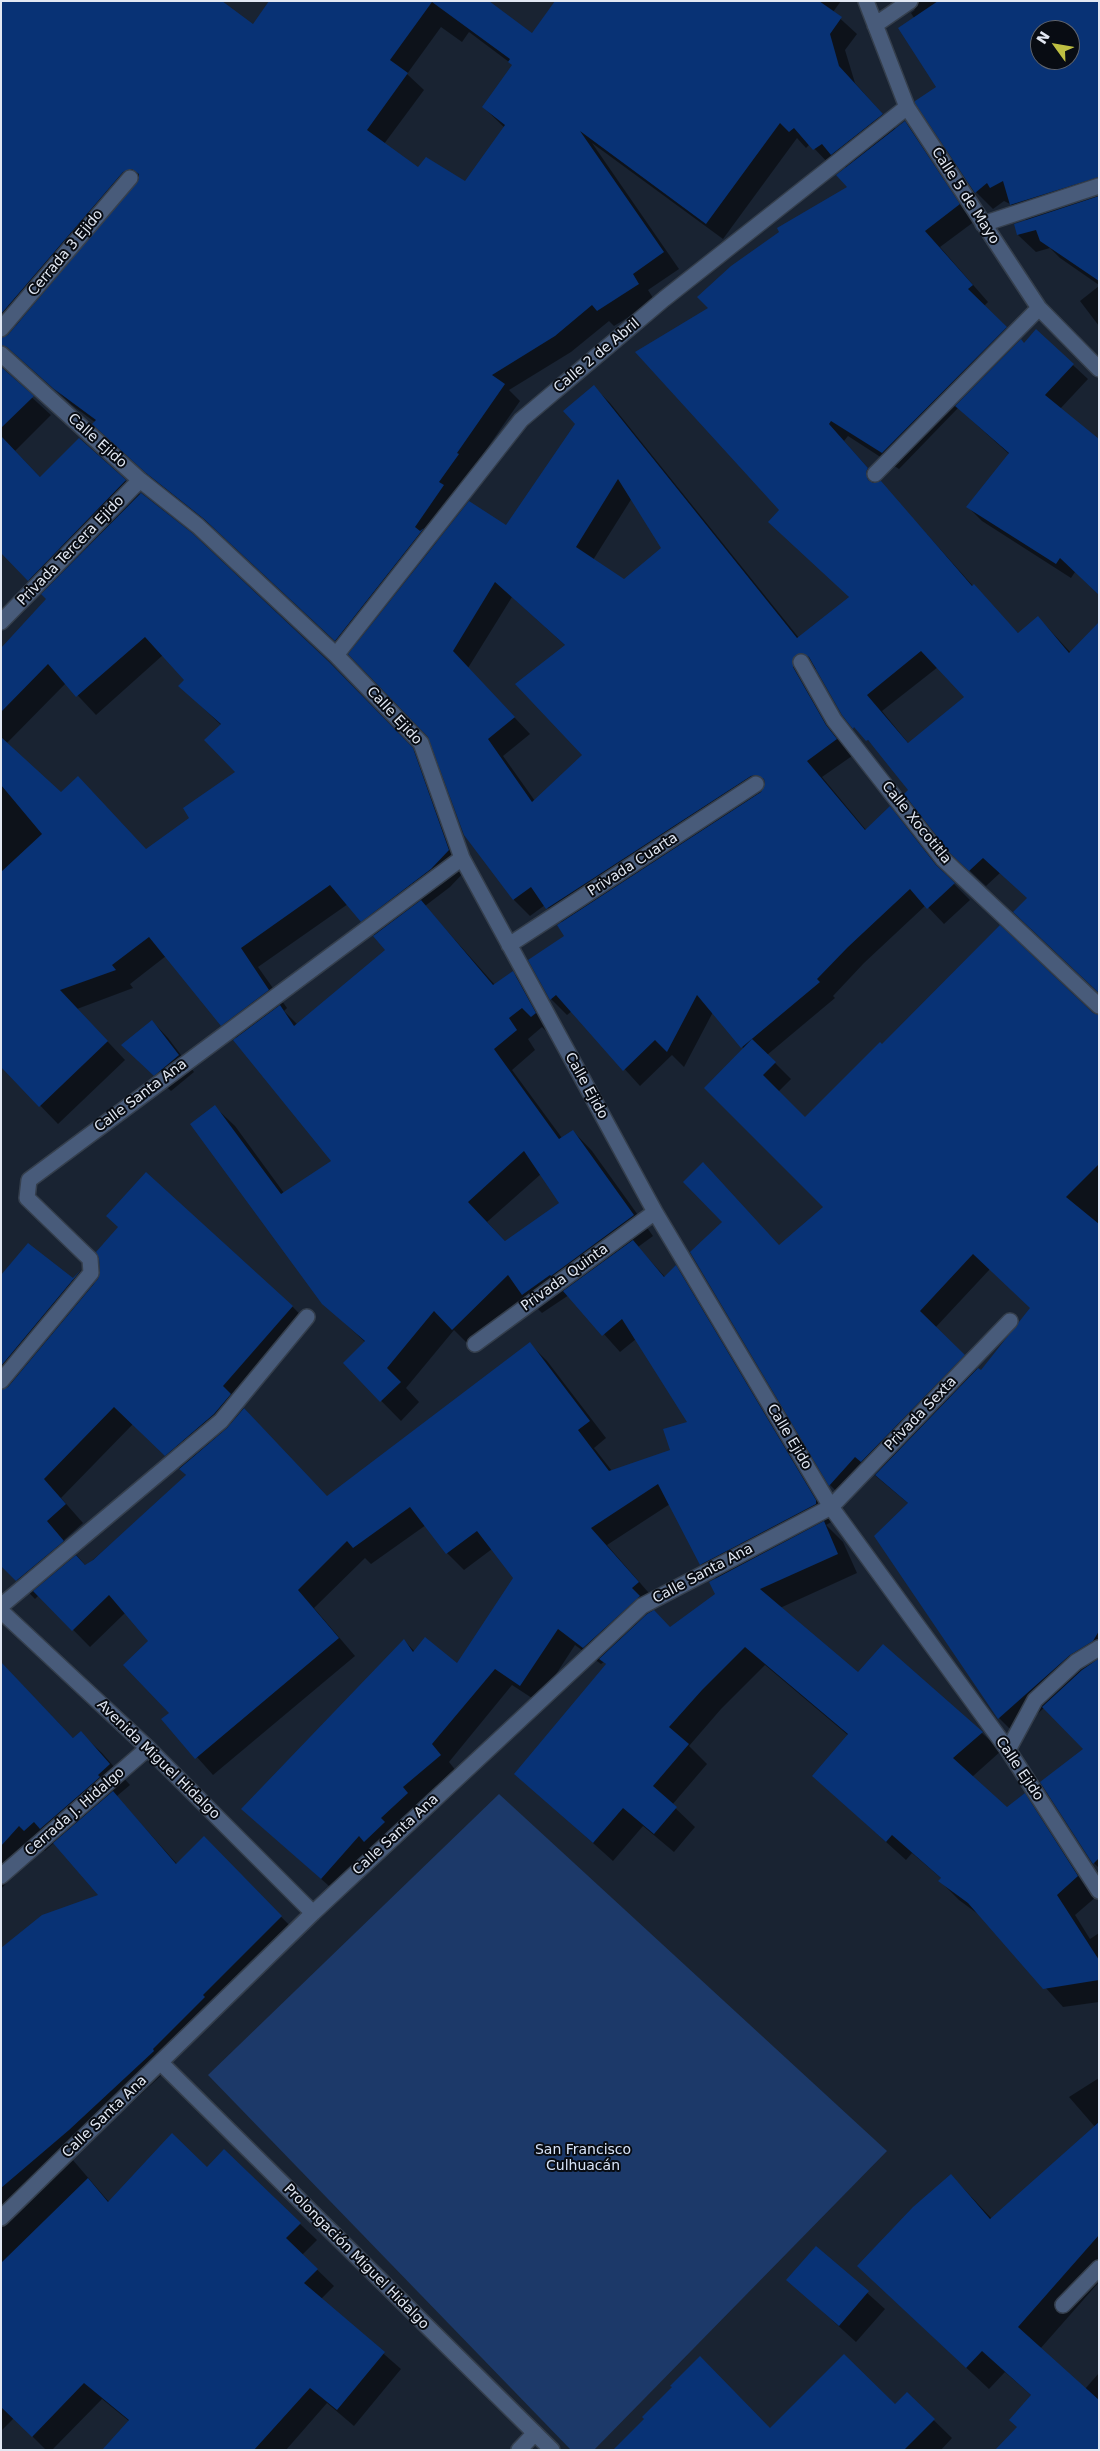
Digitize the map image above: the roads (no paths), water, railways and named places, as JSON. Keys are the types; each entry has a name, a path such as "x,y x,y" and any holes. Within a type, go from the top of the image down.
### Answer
{"street":[{"name":"Calle 5 de Mayo","path":"866,1 907,107 1039,308 1099,369"},
{"path":"875,25 910,1"},
{"name":"Calle 2 de Abril","path":"336,655 521,420 664,299 907,107"},
{"name":"Cerrada 3 Ejido","path":"1,329 130,178"},
{"path":"984,224 1099,186"},
{"path":"875,474 1039,308"},
{"name":"Calle Ejido","path":"1,354 140,480 198,526 336,655 422,742 462,858 655,1212 831,1507 1008,1750 1099,1890"},
{"name":"Privada Tercera Ejido","path":"1,622 140,480"},
{"name":"Calle Xocotitla","path":"801,662 834,720 943,859 1099,1006"},
{"name":"Privada Cuarta","path":"509,945 756,784"},
{"name":"Calle Santa Ana","path":"1,1380 90,1273 90,1259 27,1198 29,1180 462,858"},
{"name":"Privada Quinta","path":"475,1344 655,1212"},
{"path":"1,1606 221,1421 307,1317"},
{"name":"Privada Sexta","path":"831,1507 1010,1322"},
{"name":"Calle Santa Ana","path":"1,2218 313,1913 642,1606 831,1507"},
{"name":"Avenida Miguel Hidalgo","path":"1,1611 148,1748 313,1913"},
{"path":"1008,1750 1036,1700 1076,1662 1099,1648"},
{"name":"Cerrada J. Hidalgo","path":"1,1876 148,1748"},
{"name":"Prolongación Miguel Hidalgo","path":"161,2063 552,2450"},
{"path":"1063,2305 1099,2268"},
{"path":"519,2450 535,2434"}],"park label":[{"name":"San Francisco Culhuacán","path":"583,2158"}]}
